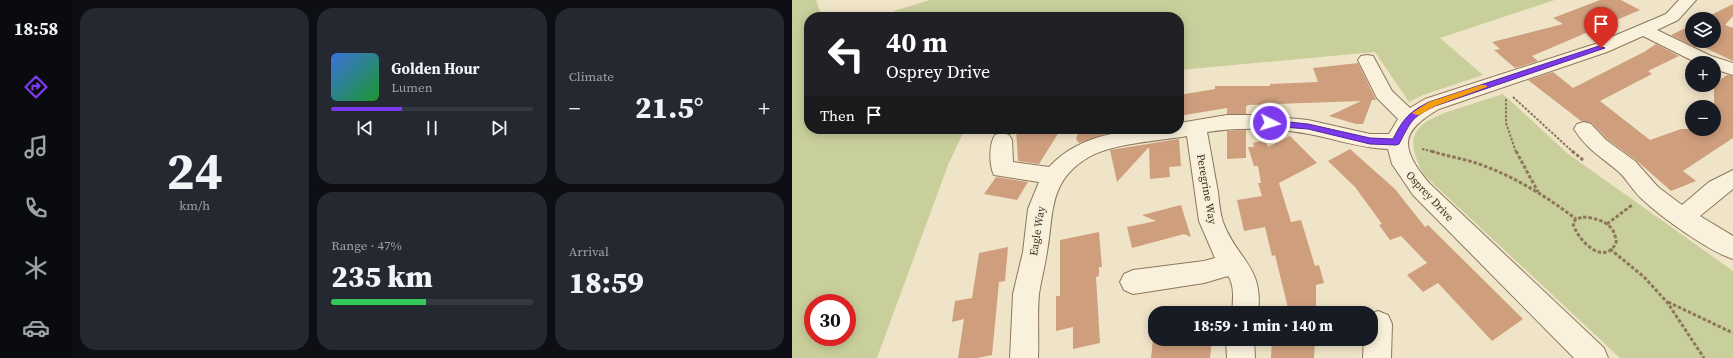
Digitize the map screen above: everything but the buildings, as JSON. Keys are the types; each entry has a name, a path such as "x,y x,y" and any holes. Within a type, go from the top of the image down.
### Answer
{"street":[{"path":"1396,142 1405,123 1417,112 1432,104 1601,48 1672,17 1688,0"},
{"path":"1644,30 1705,60 1733,69"},
{"path":"1367,60 1384,94 1409,119"},
{"name":"Eagle Way","path":"1184,130 1227,122 1257,122 1308,126 1370,141 1396,142"},
{"name":"Peregrine Way","path":"1196,128 1211,221 1222,248 1243,276 1247,299 1246,306"},
{"path":"1584,129 1591,140 1606,153 1628,168 1639,183 1653,196 1733,250"},
{"name":"Eagle Way","path":"1024,358 1026,294 1035,251 1040,209 1053,176 1071,157 1088,147 1107,142 1158,134"},
{"path":"1002,140 1002,169 1053,176"},
{"name":"Osprey Drive","path":"1396,142 1399,158 1408,175 1594,358"},
{"path":"1684,217 1718,188 1733,178"},
{"path":"1133,282 1204,272 1233,263"},
{"path":"1240,346 1241,358"},
{"path":"1377,346 1377,358"}],"path":[{"path":"1507,93 1504,105 1507,127 1517,156 1538,192"},
{"path":"1396,142 1476,163 1538,192 1557,204 1576,219 1591,217 1607,224 1613,230 1616,237 1616,243 1610,249 1598,250 1582,243 1576,236 1573,229 1573,224 1576,219"},
{"path":"1607,224 1634,204"},
{"path":"1610,249 1644,277 1667,302 1704,358"},
{"path":"1667,302 1733,333"}],"green space":[{"path":"792,0 816,0 820,12 804,12 804,134 963,134 948,165 877,358 792,358"},
{"path":"930,0 1555,0 1440,38 1483,75 1423,95 1409,102 1375,52 1184,70 1184,12 894,11"},
{"path":"1503,94 1567,153 1733,271 1733,358 1620,358 1424,175 1417,161 1414,149 1414,139 1417,131 1431,119 1442,114"}],"slow traffic":[{"path":"1416,113 1432,104 1483,87"}],"route":[{"path":"1270,123 1308,126 1370,141 1396,142 1405,123 1417,112 1432,104 1601,48"}]}
